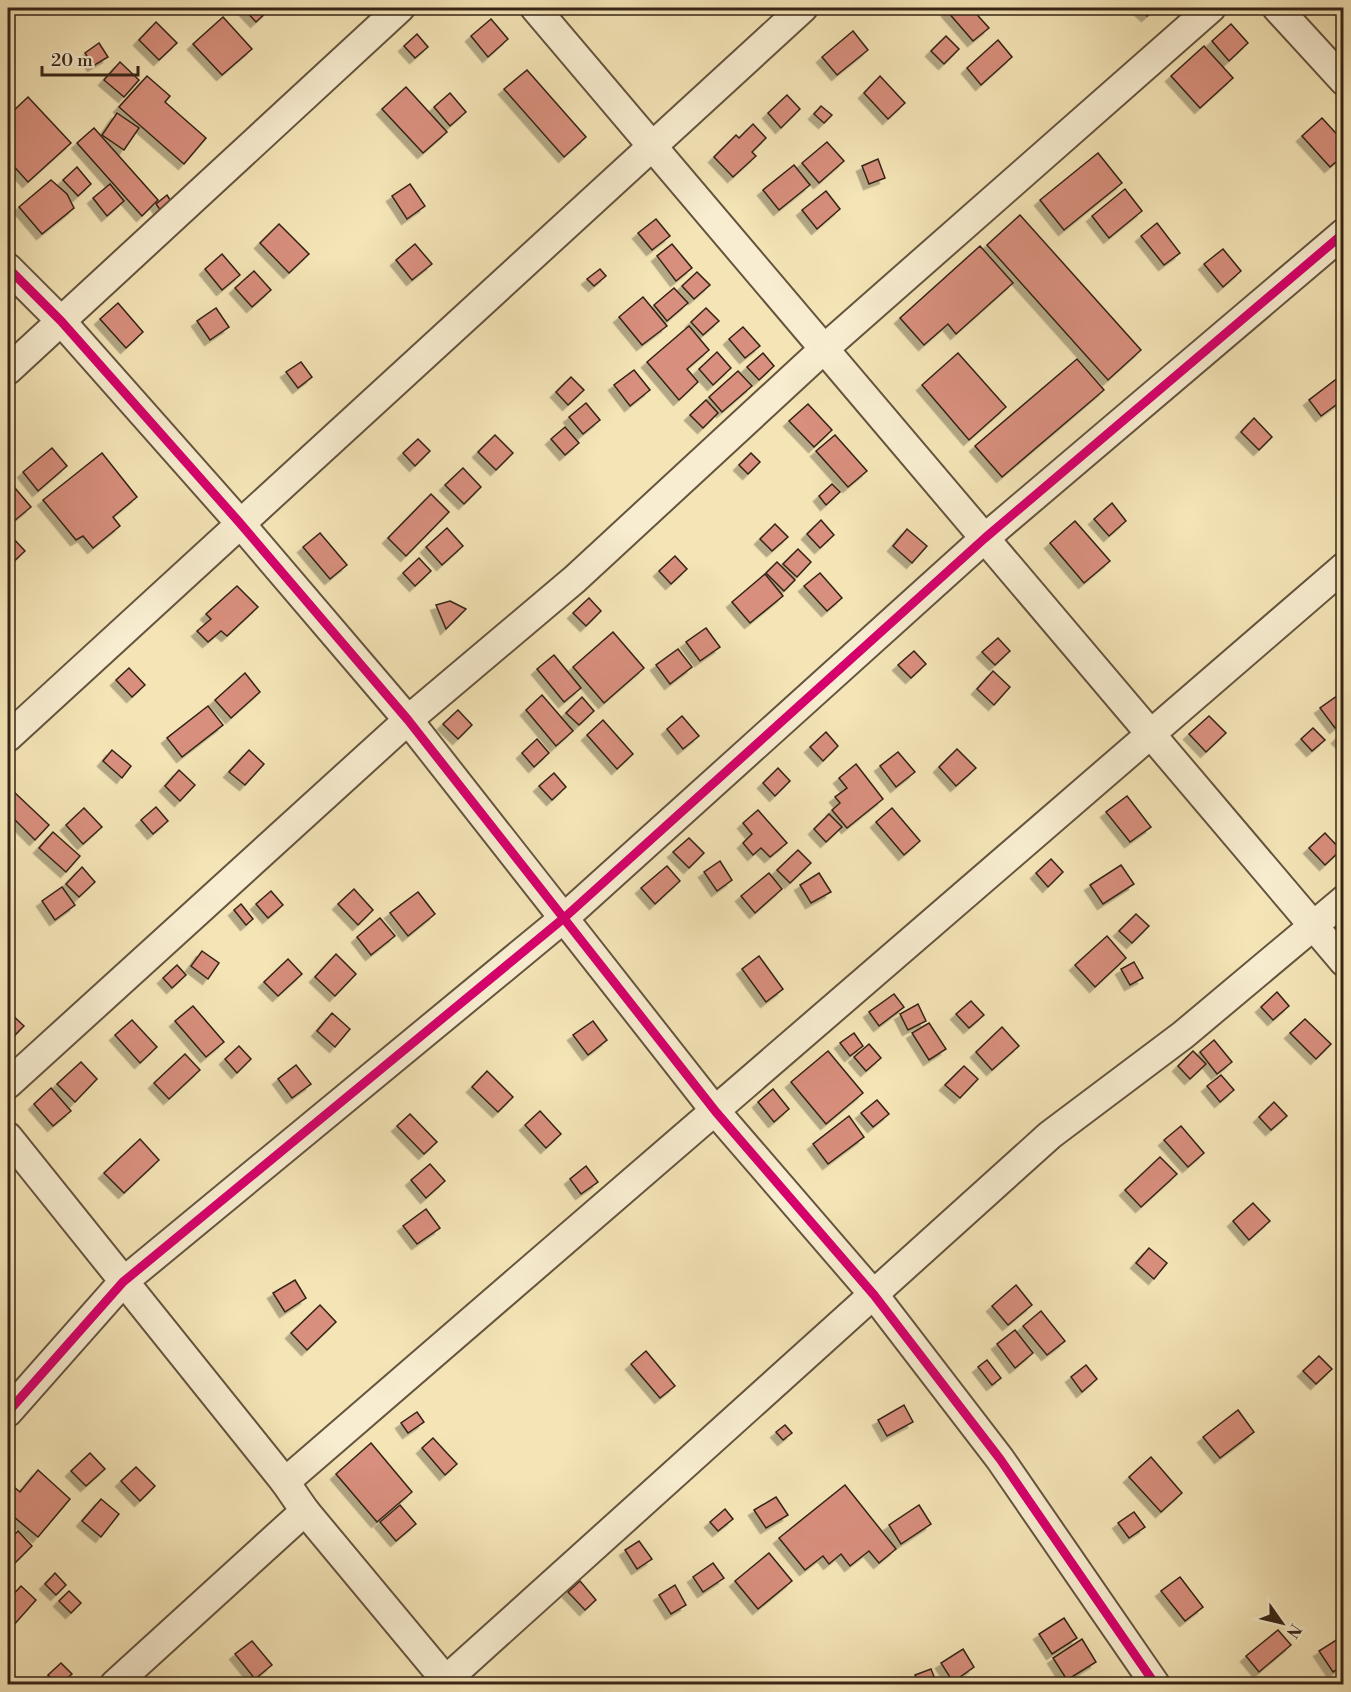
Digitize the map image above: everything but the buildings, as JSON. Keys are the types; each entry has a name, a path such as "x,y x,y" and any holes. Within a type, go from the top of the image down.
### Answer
{"street":[{"path":"8,370 400,8"},
{"path":"536,8 1344,962"},
{"path":"8,736 802,8"},
{"path":"8,1084 408,720 575,579 825,348 1211,8"},
{"path":"1277,8 1344,81"},
{"path":"8,1412 123,1282 564,918 985,538 1344,233"},
{"path":"8,268 61,321 239,522 408,720 716,1112 874,1295 1000,1459 1149,1682"},
{"path":"285,1482 716,1112 1344,567"},
{"path":"8,1137 285,1482 305,1511 447,1682 1050,1136 1183,1035 1344,900"},
{"path":"115,1684 305,1511"}],"cycle path":[{"path":"8,1412 123,1282 564,918 985,538 1344,233"},
{"path":"8,268 61,321 239,522 408,720 716,1112 874,1295 1000,1459 1155,1684"}]}
